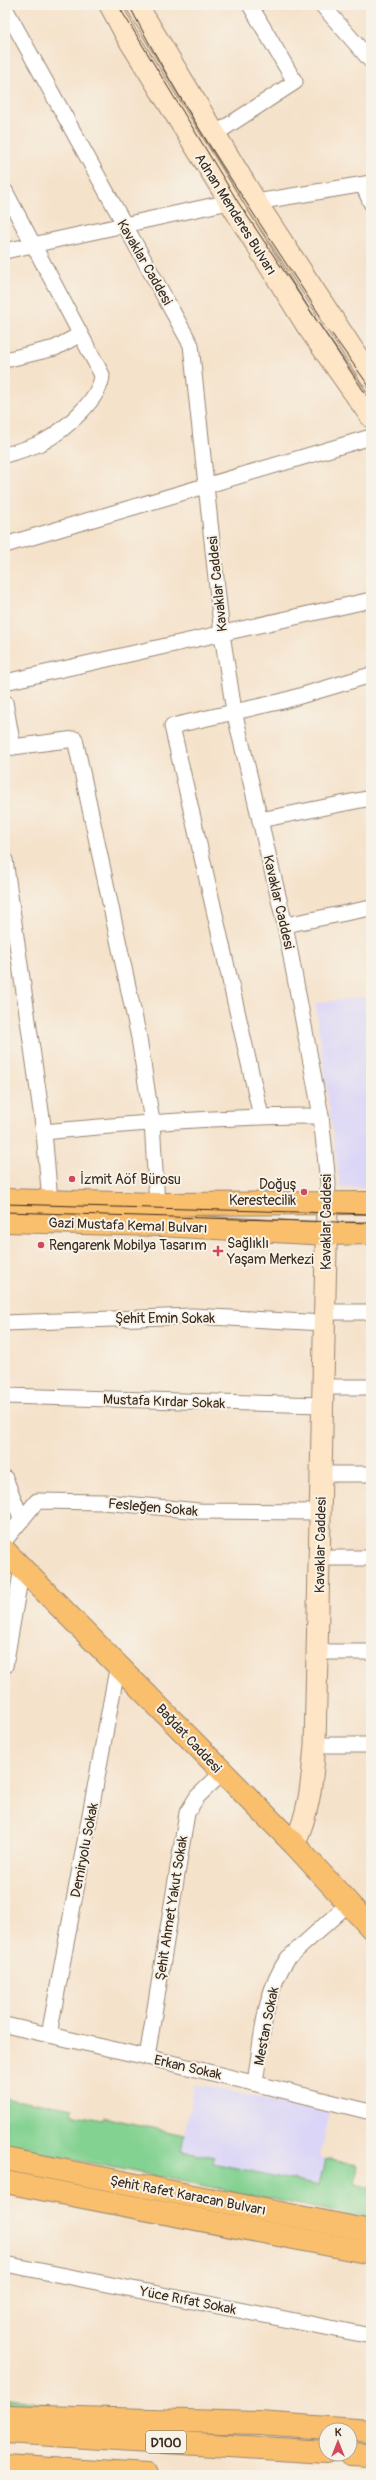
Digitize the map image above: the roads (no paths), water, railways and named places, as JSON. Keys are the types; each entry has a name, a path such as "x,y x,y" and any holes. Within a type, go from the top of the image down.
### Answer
{"main road":[{"name":"Adnan Menderes Bulvarı","path":"110,5 126,35 307,326 371,417"},
{"name":"Adnan Menderes Bulvarı","path":"138,5 256,202 371,377"},
{"path":"229,202 256,202"},
{"name":"Gazi Mustafa Kemal Bulvarı","path":"5,1200 158,1204 327,1205 371,1203"},
{"name":"Kavaklar Caddesi","path":"294,1844 303,1825 310,1797 314,1745 320,1558 326,1243 328,1234 327,1205"},
{"name":"Gazi Mustafa Kemal Bulvarı","path":"5,1221 160,1225 328,1234 371,1233"},
{"name":"Bağdat Caddesi","path":"5,1551 118,1664 222,1773 294,1844 371,1928"},
{"name":"Şehit Rafet Karacan Bulvarı","path":"5,2159 371,2231"},
{"name":"Şehit Rafet Karacan Bulvarı","path":"5,2182 371,2253"},
{"path":"5,2416 259,2423 371,2431"},
{"name":"D100","path":"5,2432 318,2452"},
{"path":"358,2454 371,2455"},
{"path":"5,2466 146,2475"}],"street":[{"path":"215,134 295,82 250,5"},
{"path":"322,5 371,61"},
{"name":"Kavaklar Caddesi","path":"5,8 191,345 222,634 234,711 285,925 321,1116 328,1183 327,1205"},
{"path":"256,202 367,184 371,203"},
{"path":"5,191 79,334 102,375 99,389 94,399 43,442 5,454"},
{"path":"5,251 229,202"},
{"path":"5,360 55,348 79,334"},
{"path":"5,545 207,487 371,437"},
{"path":"5,682 371,600"},
{"path":"261,1116 172,726 283,701 371,676"},
{"path":"5,702 9,747 75,739 139,1038 152,1122 158,1204"},
{"path":"260,820 371,798"},
{"path":"5,860 44,1132 50,1201"},
{"path":"285,925 371,908"},
{"path":"44,1132 152,1122 261,1116 321,1116"},
{"name":"Şehit Emin Sokak","path":"5,1323 192,1316 325,1317 371,1312"},
{"name":"Mustafa Kırdar Sokak","path":"5,1396 323,1396 371,1387"},
{"path":"321,1474 371,1474"},
{"path":"5,1478 22,1520"},
{"name":"Fesleğen Sokak","path":"5,1540 37,1501 104,1502 199,1512 320,1512"},
{"path":"320,1558 371,1558"},
{"path":"5,1666 22,1568"},
{"path":"317,1652 371,1652"},
{"name":"Demiryolu Sokak","path":"49,2035 118,1664"},
{"path":"314,1745 371,1745"},
{"name":"Şehit Ahmet Yakut Sokak","path":"147,2057 187,1813 197,1797 222,1773"},
{"name":"Mestan Sokak","path":"255,2082 268,2001 280,1968 288,1958 348,1904"},
{"name":"Erkan Sokak","path":"5,2025 255,2082 371,2112"},
{"name":"Yüce Rıfat Sokak","path":"5,2264 371,2336"}],"tram line":[{"path":"118,5 238,202 371,402"},
{"path":"129,5 173,85 246,202 321,317"},
{"path":"332,334 371,389"},
{"path":"5,1204 371,1214"},
{"path":"5,1212 371,1223"}],"place":[{"name":"İzmit Aöf Bürosu","path":"72,1179"},
{"name":"Doğuş Kerestecilik","path":"304,1192"},
{"name":"Rengarenk Mobilya Tasarım","path":"41,1245"},
{"name":"Sağlıklı Yaşam Merkezi","path":"218,1251"}]}
